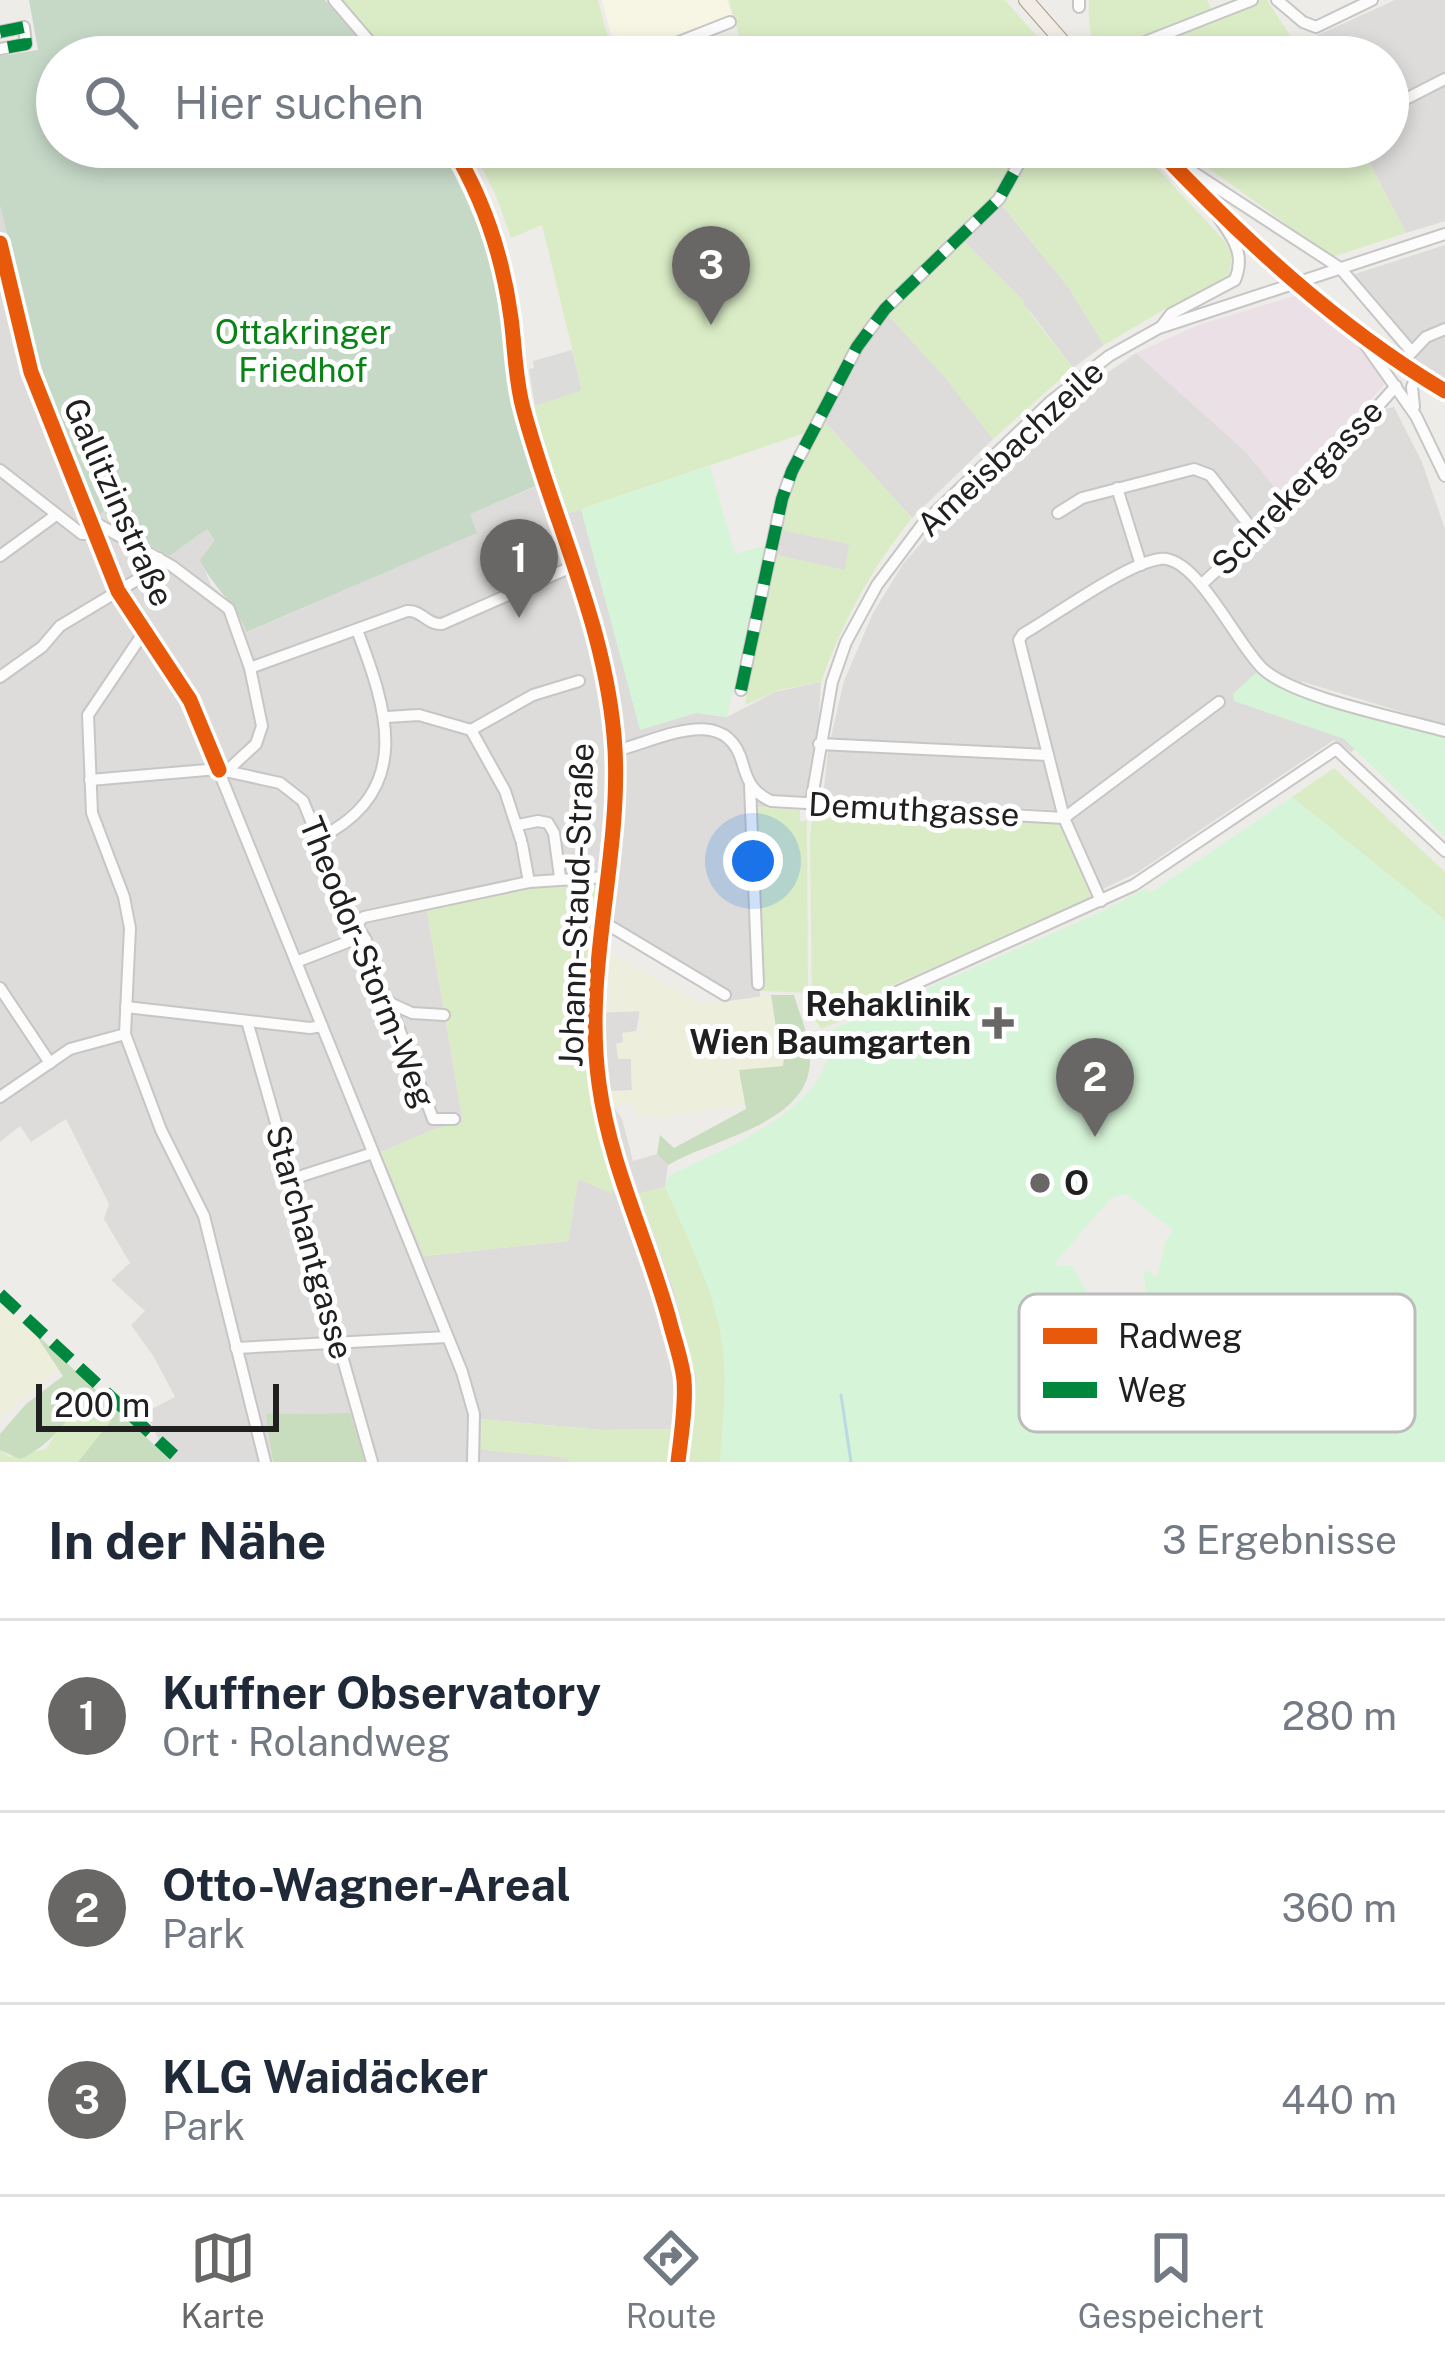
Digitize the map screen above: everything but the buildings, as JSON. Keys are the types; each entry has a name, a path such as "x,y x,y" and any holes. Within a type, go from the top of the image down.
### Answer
{"main road":[{"path":"1026,0 1058,36"},
{"path":"1177,168 1204,198 1358,334 1445,391"}],"street":[{"path":"334,0 365,36"},
{"path":"1160,36 1252,0"},
{"path":"1277,0 1316,27 1372,0"},
{"path":"694,36 730,22"},
{"path":"0,32 24,27 26,44 0,49"},
{"path":"1409,97 1445,79"},
{"name":"Johann-Staud-Straße","path":"463,168 496,247 525,415 576,566 606,676 615,752 594,1036 599,1088 620,1180 656,1276 681,1365 684,1402 678,1462"},
{"path":"741,690 782,499 834,387 885,309 999,200 1017,168"},
{"path":"1185,168 1340,268 1411,351 1416,416"},
{"path":"1160,328 1171,314 1228,287 1238,272 1237,244 1204,198"},
{"name":"Ameisbachzeile","path":"812,803 832,682 846,642 877,585 910,540 1066,387 1160,328 1445,234"},
{"name":"Gallitzinstraße","path":"0,243 32,372 118,591 190,700 472,1400 473,1462"},
{"path":"1411,351 1445,328"},
{"path":"1358,334 1416,416 1445,476"},
{"name":"Schrekergasse","path":"1141,565 1161,558 1172,560 1201,584 1304,489 1396,386"},
{"path":"0,470 82,534 95,534"},
{"path":"1058,513 1082,498 1180,470 1199,470 1210,476 1256,534"},
{"path":"1101,901 1064,818 1019,645 1023,634 1141,565 1117,488"},
{"path":"0,556 56,515"},
{"path":"89,519 159,558 230,609 250,668 261,716 260,736 238,763 219,770"},
{"path":"0,677 42,647 60,626 144,576 159,558"},
{"path":"250,668 410,610 442,624 576,566"},
{"path":"1201,584 1243,646 1278,680 1445,731"},
{"path":"319,838 347,822 370,794 385,757 387,717 357,630"},
{"path":"144,632 91,708 87,734 92,813 124,897 130,928 124,1034 161,1130 204,1216 265,1462"},
{"path":"471,730 533,695 606,676"},
{"name":"Demuthgasse","path":"750,784 771,801 1064,818 1220,702"},
{"path":"387,717 419,715 471,730 506,791 529,882"},
{"path":"615,752 698,729 716,728 736,743 750,784 758,984"},
{"path":"819,743 1048,755"},
{"path":"888,996 1134,885 1336,749 1445,850"},
{"name":"Theodor-Storm-Weg","path":"90,780 219,770 290,788 303,801 349,914 366,940 374,978 389,1002 433,1120 454,1119"},
{"path":"518,825 548,824 554,833 560,877"},
{"path":"296,962 350,941 364,917 529,882 605,877"},
{"path":"600,920 725,995"},
{"path":"0,988 50,1063"},
{"path":"389,1002 412,1013 444,1015"},
{"path":"126,1007 322,1026"},
{"name":"Starchantgasse","path":"247,1022 373,1462"},
{"path":"0,1097 70,1049 124,1034"},
{"path":"292,1179 373,1153"},
{"path":"236,1348 447,1337"}],"shaded area":[{"path":"602,0 727,0 732,16 686,36 611,36"},
{"path":"1395,0 1445,0 1445,72 1409,90 1409,36 1316,36"},
{"path":"1445,85 1445,221 1406,233 1372,168 1409,168 1409,104"},
{"path":"1000,203 1069,288 1104,345 1073,368 1032,314 963,240"},
{"path":"0,206 36,354 95,509 168,556 207,529 216,540 203,566 211,585 237,608 248,632 476,533 469,514 555,479 566,514 581,509 640,729 696,713 727,717 775,692 821,682 813,808 752,807 760,997 730,1001 610,931 604,932 600,1013 640,1011 631,1058 632,1091 617,1093 613,1106 622,1119 633,1161 657,1154 668,1165 665,1187 639,1194 673,1287 697,1380 690,1462 671,1462 671,1429 602,1430 481,1419 568,1462 365,1462 349,1413 267,1414 273,1462 170,1462 166,1456 146,1412 175,1397 131,1325 145,1311 111,1280 130,1263 104,1219 109,1204 66,1119 31,1142 20,1126 0,1142 0,292 5,289 0,268","holes":["596,882 587,1044 598,1137 614,1190 578,1179 568,1241 425,1256 381,1152 463,1122 427,911 562,883"]},
{"path":"1445,245 1445,379 1417,361 1414,356 1419,350 1355,274"},
{"path":"1297,295 1361,349 1385,384 1284,499 1246,452 1136,353 1198,325"},
{"path":"887,314 993,439 912,518 822,419 856,355"},
{"path":"572,350 582,391 535,406 529,369 534,368 533,361"},
{"path":"1136,353 1246,452 1293,509 1381,410 1394,407 1422,462 1445,529 1445,725 1300,681 1379,730 1351,752 1334,740 1138,872 1101,890 1073,822 1054,810 823,798 844,681 873,613 903,564 958,501 1064,403"},
{"path":"778,529 850,544 845,571 772,554"},
{"path":"814,692 796,787 773,787 749,718 752,712"},
{"path":"610,953 702,1005 771,995 778,1039 785,1051 783,1067 740,1070 745,1104 659,1118 636,1115 633,1103 613,1107 611,1091 632,1090 631,1059 618,1059 616,1044 623,1042 622,1033 642,1030 639,1011 609,1012"},
{"path":"0,1302 34,1332 59,1369 0,1418"}],"green space":[{"name":"Ottakringer Friedhof","path":"29,0 325,0 357,36 36,36"},
{"path":"342,0 598,0 607,36 372,36"},
{"path":"729,0 1005,0 1037,36 739,36"},
{"path":"1089,0 1207,0 1213,13 1151,36 1092,36"},
{"path":"1267,0 1290,36 1167,36"},
{"name":"Ottakringer Friedhof","path":"36,50 36,168 451,168 472,212 496,284 536,486 470,514 477,533 247,632 200,560 215,540 207,529 169,556 115,525 104,511 100,514 82,480 36,353 0,206 0,56"},
{"path":"482,168 1011,168 997,194 880,308 856,338 805,433 566,514 537,427 535,406 582,390 542,225 511,238"},
{"path":"1020,168 1157,168 1223,239 1232,253 1229,277 1219,287 1165,309 1104,345 1069,288 1000,203"},
{"path":"1208,168 1372,168 1406,233 1332,257"},
{"path":"963,240 1025,302 1073,368 993,439 887,314"},
{"path":"822,419 912,518 859,596 821,682 779,690 745,705 772,554 845,570 849,544 778,529 793,479"},
{"path":"710,466 735,554 765,546 727,717 696,713 640,730 581,509"},
{"path":"1257,672 1276,684 1445,734 1445,837 1344,739 1234,701 1233,694"},
{"path":"1334,768 1445,872 1445,920 1292,797"},
{"path":"1292,797 1445,920 1445,1462 720,1462 725,1384 721,1335 702,1270 665,1187 669,1176 746,1138 797,1103 816,1082 827,1058 829,1031 1146,888 1150,893"},
{"path":"751,807 800,810 800,821 807,821 808,993 760,991"},
{"path":"813,808 1055,821 1062,825 1092,899 881,990 885,1003 821,1029 812,1016"},
{"path":"597,881 591,960 592,1075 614,1190 610,1193 578,1179 568,1241 424,1256 381,1152 463,1122 427,910 562,883"},
{"path":"771,995 794,995 809,1044 806,1082 777,1114 668,1165 657,1154 660,1135 674,1148 746,1109 739,1070 783,1066 785,1051 778,1040"},
{"path":"665,1187 700,1266 719,1327 725,1376 720,1462 690,1462 697,1380 673,1287 639,1193"},
{"path":"34,1332 170,1462 78,1462 111,1421 90,1396 31,1454 20,1459 0,1450 0,1434 26,1404 63,1376"},
{"path":"90,1396 112,1421 78,1462 0,1462 0,1450 9,1457 46,1449 60,1426"},
{"path":"350,1413 365,1462 273,1462 266,1414"},
{"path":"481,1419 602,1430 672,1429 671,1462 568,1462 568,1458 480,1449"}],"waterway":[{"path":"841,1395 851,1462"}],"marked path":[{"path":"0,32 24,27 26,44 0,49"},
{"path":"741,690 782,499 857,347 885,309 999,199 1016,168"},
{"path":"0,1294 174,1455"}],"cycle path":[{"path":"463,168 497,251 523,408 591,618 610,704 615,791 595,1041 611,1144 682,1365 678,1462"},
{"path":"1176,168 1329,310 1445,391"},
{"path":"0,243 31,372 118,591 190,700 219,770"}],"place":[{"name":"KLG Waidäcker","path":"711,325"},
{"name":"Kuffner Observatory","path":"519,618"},
{"name":"Rehaklinik Wien Baumgarten","path":"998,1023"},
{"name":"Otto-Wagner-Areal","path":"1095,1137"},
{"name":"O","path":"1040,1183"}]}
